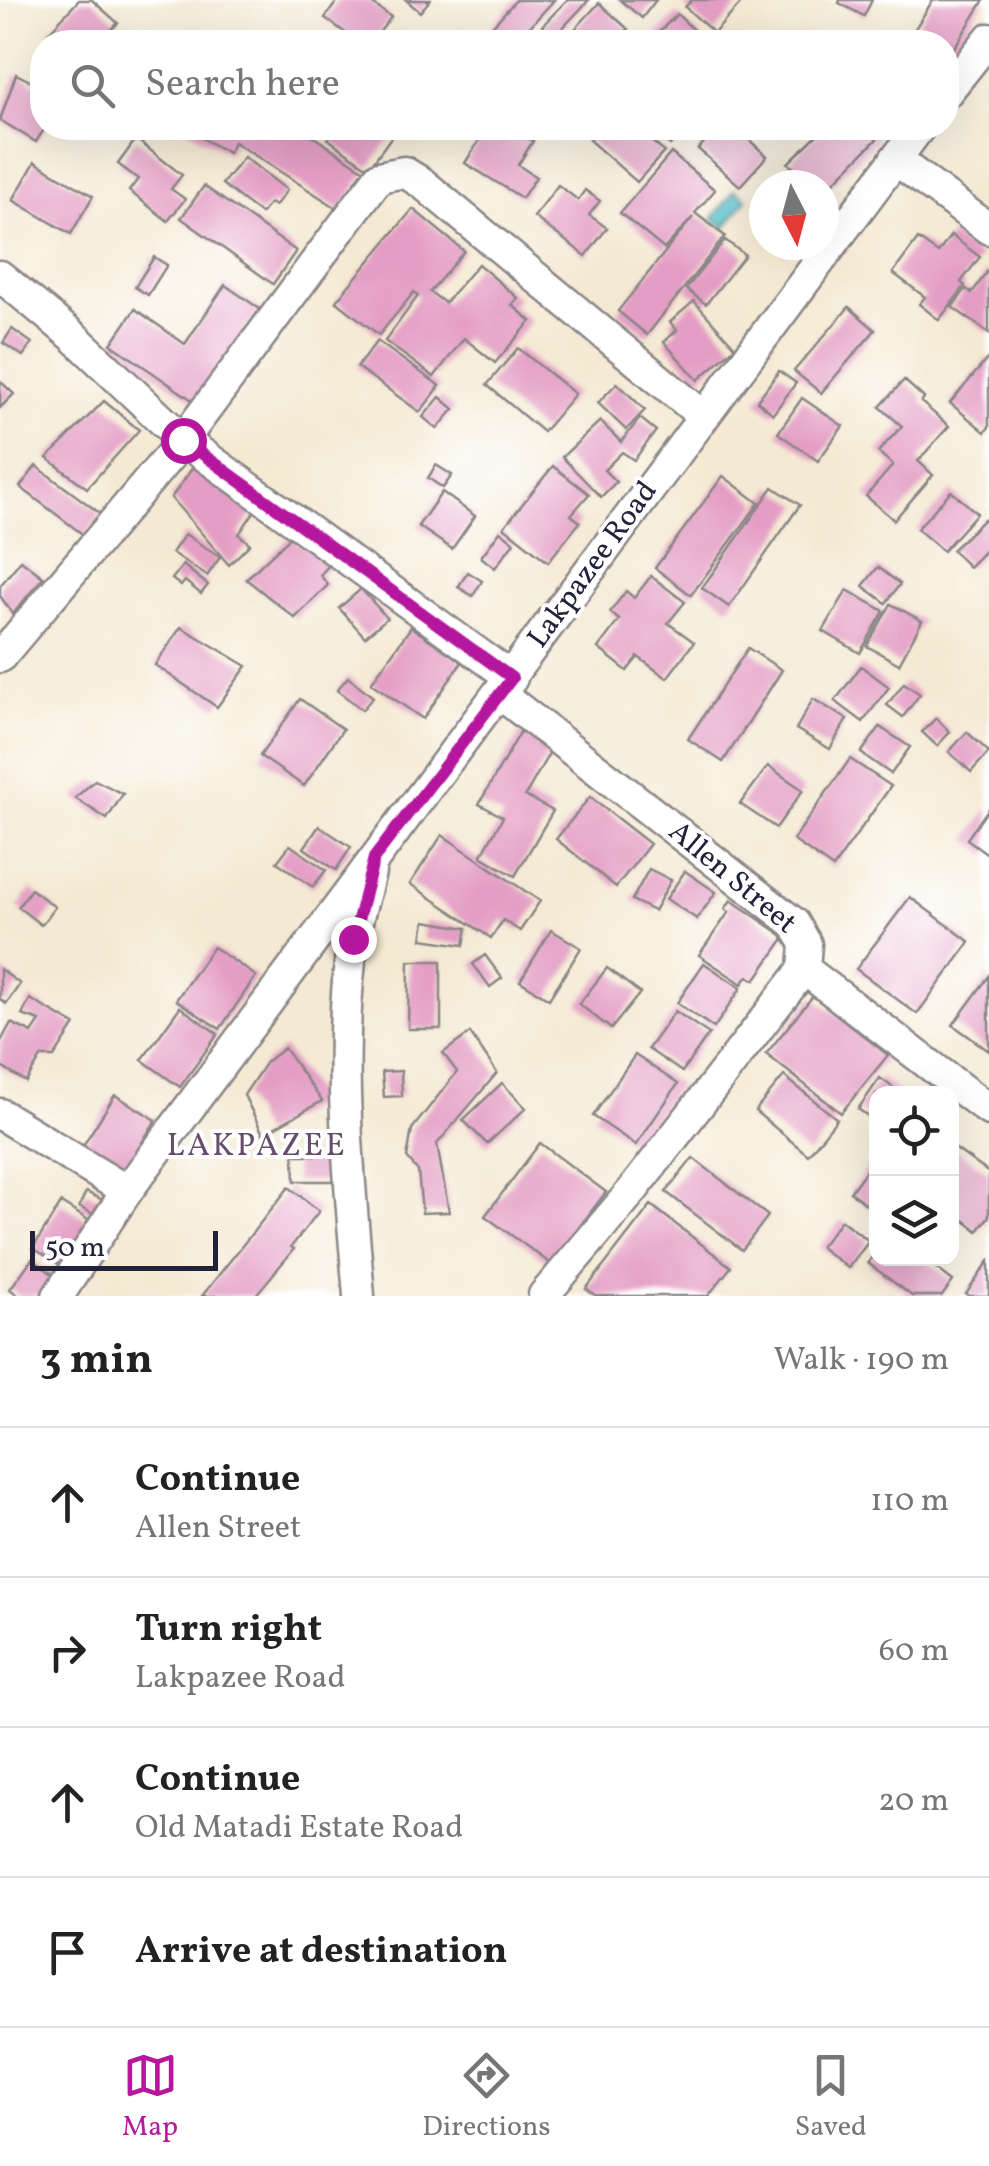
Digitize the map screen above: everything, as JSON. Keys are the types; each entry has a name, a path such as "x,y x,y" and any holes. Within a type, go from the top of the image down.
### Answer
{"street":[{"path":"959,77 989,39"},
{"name":"Lakpazee Road","path":"58,1296 128,1191 910,140"},
{"path":"895,159 989,228"},
{"path":"1,655 183,440 380,177 404,172 422,183 702,416"},
{"name":"Allen Street","path":"0,276 72,336 183,440 506,685 794,923 806,944 804,968 989,1110"},
{"path":"359,1296 348,1152 347,1023 353,939 374,858"},
{"path":"544,1295 632,1191 804,968"},
{"path":"0,1114 128,1191"}],"water":[{"path":"735,190 747,199 725,228 713,218"}],"building":[{"path":"79,0 92,0 118,23 111,30 51,30"},
{"path":"338,0 367,0 391,17 381,30 342,30 325,18"},
{"path":"406,0 430,0 420,12"},
{"path":"516,0 554,0 527,30 489,30"},
{"path":"567,0 589,0 561,30 546,30 542,26"},
{"path":"620,0 656,0 642,18"},
{"path":"692,0 744,0 717,30 711,30 685,7"},
{"path":"872,0 864,16 839,3"},
{"path":"933,0 984,0 959,40 959,30 914,30"},
{"path":"599,3 628,29 627,30 574,30"},
{"path":"677,14 694,30 661,30"},
{"path":"16,74 30,81 30,138 0,120"},
{"path":"137,140 182,175 171,189 185,199 168,221 129,191 138,179 118,164"},
{"path":"206,140 318,140 366,171 340,210 234,142 228,153"},
{"path":"329,140 389,140 369,168"},
{"path":"479,140 531,140 518,165 536,177 522,198 465,163"},
{"path":"589,140 650,140 664,152 637,182"},
{"path":"707,140 749,140 767,156 754,170 749,170 740,186 698,149"},
{"path":"812,140 876,140 839,177 839,170 795,170 788,163"},
{"path":"671,153 715,190 695,213 725,236 647,335 618,311 693,217 664,249 620,213"},
{"path":"244,157 287,190 275,206 270,203 261,214 222,184"},
{"path":"35,162 93,196 71,234 13,200"},
{"path":"558,185 578,200 585,190 600,201 589,215 607,228 586,256 534,217"},
{"path":"204,186 296,251 273,284 181,218"},
{"path":"413,209 464,251 430,292 445,303 478,264 518,298 512,305 531,321 495,363 464,338 434,377 385,341 418,296 414,292 379,335 336,301"},
{"path":"951,235 980,257 961,282 965,286 939,320 919,304 925,297 893,273 918,239 938,253"},
{"path":"725,240 745,255 706,304 686,289"},
{"path":"154,257 167,265 148,295 135,287"},
{"path":"989,269 989,333 952,307 966,289 972,293"},
{"path":"225,285 260,309 195,402 111,344 135,309 185,344"},
{"path":"694,301 735,347 698,380 664,342 677,330 670,322"},
{"path":"849,307 875,330 821,393 794,371"},
{"path":"12,329 32,343 23,356 3,343"},
{"path":"377,341 440,386 420,412 357,367"},
{"path":"518,348 575,394 543,432 487,385"},
{"path":"989,357 989,427 985,432 950,403"},
{"path":"779,371 796,383 773,414 757,401"},
{"path":"904,380 924,398 921,402 949,426 918,461 933,475 894,520 866,496 893,465 878,452 902,426 880,407"},
{"path":"0,381 14,394 0,408"},
{"path":"617,383 645,410 626,430 598,403"},
{"path":"440,397 454,409 437,429 423,417"},
{"path":"802,398 843,426 818,461 778,433"},
{"path":"104,401 139,430 87,488 47,458"},
{"path":"640,418 656,431 634,460 622,452 604,470 616,482 601,497 562,457 600,421 621,442"},
{"path":"196,463 260,503 239,534 250,544 229,565 171,498"},
{"path":"436,465 452,475 443,488 428,478"},
{"path":"36,466 101,514 85,536 20,487"},
{"path":"553,466 589,494 571,515 580,522 548,562 504,527"},
{"path":"723,476 759,503 691,595 655,568"},
{"path":"773,487 800,505 729,607 702,588"},
{"path":"951,491 977,513 943,551 917,529"},
{"path":"442,492 475,516 452,549 418,526"},
{"path":"984,519 989,524 989,547 969,567 952,550"},
{"path":"500,531 514,542 495,568 481,557"},
{"path":"185,534 220,557 207,576 172,553"},
{"path":"290,537 330,564 320,575 328,585 295,618 246,579"},
{"path":"21,560 43,577 13,614 0,596 0,586"},
{"path":"183,565 208,585 201,594 185,581 181,586 172,579"},
{"path":"878,567 900,584 886,603 863,586"},
{"path":"468,572 482,581 473,596 458,587"},
{"path":"651,576 685,602 668,623 694,642 667,678 638,657 627,671 598,648 619,620 610,612 626,591 634,598"},
{"path":"361,589 387,618 365,637 339,608"},
{"path":"847,590 884,611 860,653 823,631"},
{"path":"891,604 922,621 899,664 867,646"},
{"path":"181,627 247,666 217,707 155,665"},
{"path":"411,627 462,662 423,719 371,683"},
{"path":"748,648 782,670 723,762 688,739"},
{"path":"861,666 889,687 863,722 835,701"},
{"path":"348,677 373,697 362,710 337,690"},
{"path":"904,683 920,694 903,717 887,705"},
{"path":"300,699 343,729 304,786 260,756"},
{"path":"813,699 847,719 830,749 796,729"},
{"path":"936,718 950,732 937,746 922,732"},
{"path":"525,724 556,741 525,796 553,811 515,876 481,856 503,817 479,804"},
{"path":"880,727 910,747 891,774 861,753"},
{"path":"967,732 989,752 971,772 949,752"},
{"path":"850,759 891,786 833,868 793,840"},
{"path":"768,766 803,790 776,828 740,804"},
{"path":"95,780 123,794 107,819 75,798"},
{"path":"590,797 650,844 616,887 556,839"},
{"path":"989,808 989,855 967,839"},
{"path":"319,826 351,847 336,870 304,848"},
{"path":"442,835 540,901 520,931 503,920 491,938 410,884"},
{"path":"290,845 326,870 313,887 277,862"},
{"path":"649,869 671,880 654,911 632,900"},
{"path":"685,871 716,892 697,919 666,899"},
{"path":"31,889 55,907 41,925 18,907"},
{"path":"910,897 970,942 917,1014 856,969"},
{"path":"731,900 785,937 755,980 748,976 742,984 699,955 729,912 725,909"},
{"path":"425,921 467,928 464,945 422,939"},
{"path":"551,930 581,948 549,999 520,981"},
{"path":"213,947 256,976 220,1029 176,1000"},
{"path":"485,955 502,978 490,987 473,964"},
{"path":"409,961 441,961 441,1029 408,1029"},
{"path":"704,963 741,988 714,1028 677,1003"},
{"path":"607,968 640,993 611,1029 579,1004"},
{"path":"0,969 20,984 6,1004 0,999"},
{"path":"989,976 989,1051 953,1025"},
{"path":"813,996 888,1055 841,1113 766,1054"},
{"path":"30,999 75,1025 54,1057 41,1057 26,1082 0,1066 0,1043 11,1023 32,1033 40,1021 22,1015"},
{"path":"180,1007 218,1034 180,1087 142,1060"},
{"path":"675,1011 709,1034 682,1072 648,1049"},
{"path":"470,1033 497,1073 437,1144 449,1212 422,1213 418,1171 407,1158 412,1129 457,1072 443,1053"},
{"path":"284,1048 322,1101 263,1134 244,1095 266,1062"},
{"path":"635,1055 678,1084 636,1145 593,1116"},
{"path":"401,1071 402,1096 384,1097 382,1072"},
{"path":"784,1076 837,1119 808,1155 755,1111"},
{"path":"880,1078 891,1086 874,1086"},
{"path":"502,1083 526,1108 487,1144 463,1120"},
{"path":"869,1094 869,1117 858,1109"},
{"path":"115,1095 156,1120 123,1173 82,1147"},
{"path":"540,1143 606,1192 551,1264 485,1216"},
{"path":"959,1151 989,1173 989,1216 978,1231 959,1216"},
{"path":"294,1155 336,1155 336,1181 295,1181"},
{"path":"693,1158 768,1216 742,1250 666,1192"},
{"path":"869,1166 869,1207 850,1192"},
{"path":"289,1187 319,1211 291,1247 294,1249 255,1296 202,1296"},
{"path":"86,1192 114,1205 107,1221 79,1207"},
{"path":"61,1203 101,1228 72,1272 33,1248"},
{"path":"651,1205 731,1267 708,1296 596,1296 586,1289"},
{"path":"841,1220 869,1241 848,1268 820,1247"},
{"path":"32,1259 62,1281 51,1296 19,1296 10,1289"},
{"path":"989,1261 989,1296 966,1294"},
{"path":"872,1266 933,1266 953,1281 942,1296 912,1296"}],"district":[{"name":"LAKPAZEE","path":"257,1147"}],"route":[{"path":"183,440 512,678 374,858 353,939"}]}
